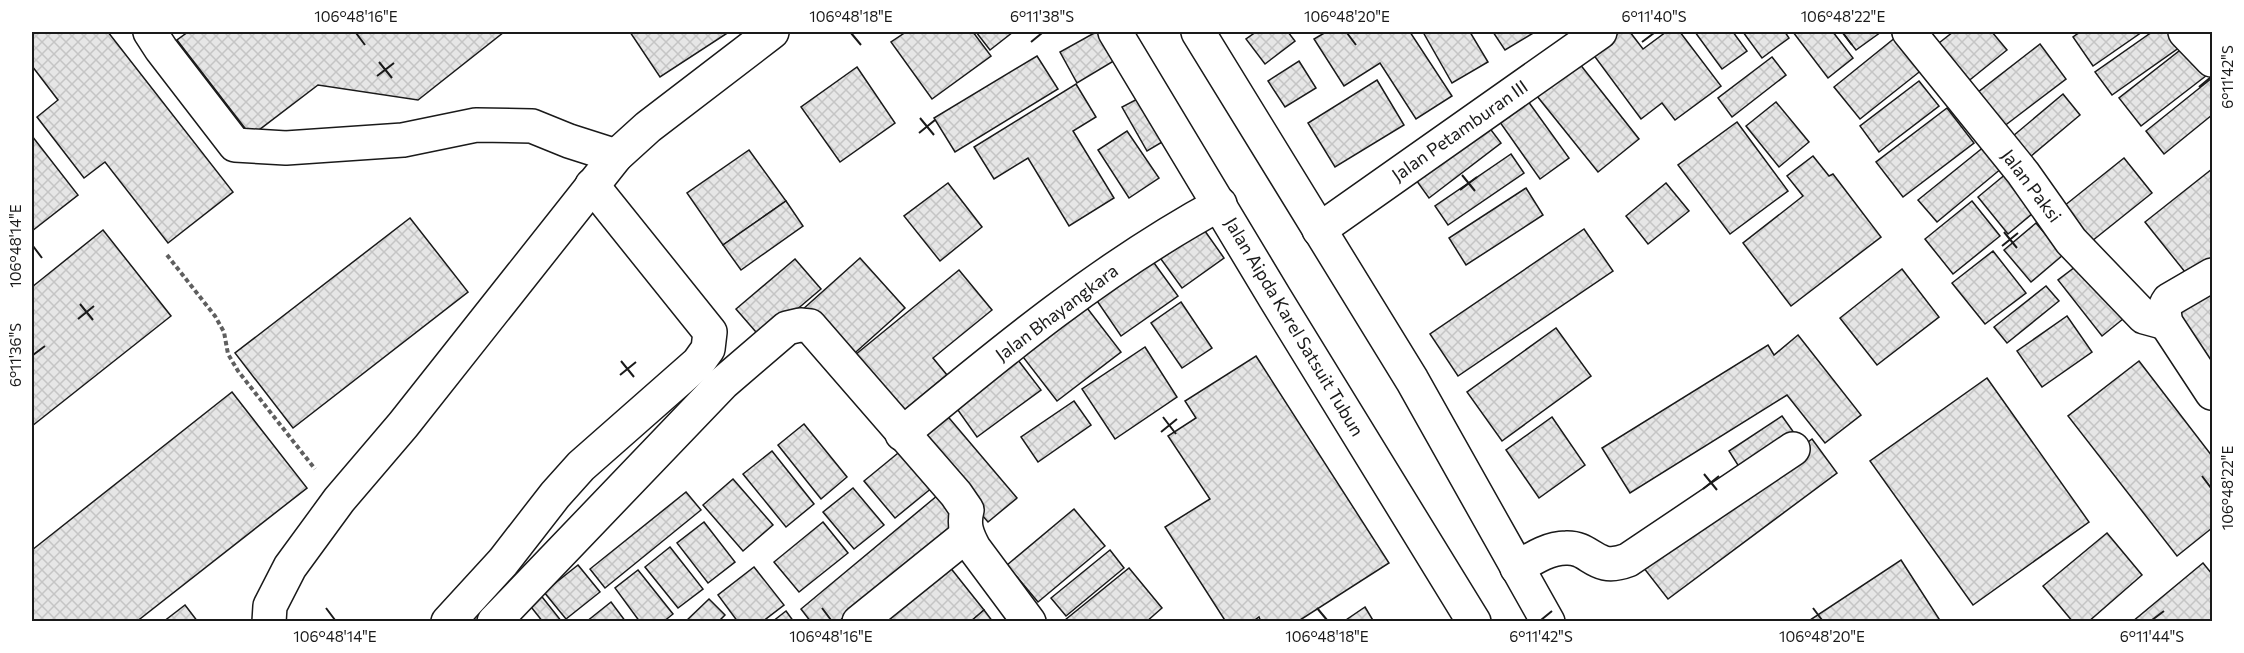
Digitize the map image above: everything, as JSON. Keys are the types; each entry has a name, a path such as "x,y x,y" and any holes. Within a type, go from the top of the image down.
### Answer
{"street":[{"path":"150,32 235,145 286,148 403,140 476,125 532,126 616,156"},
{"path":"269,621 270,606 290,567 339,500 403,425 592,184 616,156 648,127 772,32"},
{"name":"Jalan Aipda Karel Satsuit Tubun","path":"1115,32 1281,309 1474,621"},
{"path":"1198,32 1412,380 1548,621"},
{"name":"Jalan Petamburan III","path":"1319,230 1600,32"},
{"name":"Jalan Paksi","path":"1909,32 2023,173 2071,241 2144,316 2166,323"},
{"path":"2185,32 2212,60"},
{"path":"448,621 503,562 555,495 581,466 698,363 708,349 710,332 592,184"},
{"name":"Jalan Bhayangkara","path":"902,434 1024,336 1112,271 1220,204"},
{"path":"2212,275 2169,300 2165,305 2164,315 2166,323 2212,393"},
{"path":"494,621 723,383 787,328 800,325 810,326 956,494 968,510 964,521 967,535 974,548 1029,621"},
{"path":"1517,568 1538,555 1566,548 1579,551 1603,564 1616,564 1628,560 1793,449"},
{"path":"859,621 967,535"}],"path":[{"path":"167,255 215,316 224,332 228,354 238,371 339,500"}],"building":[{"path":"32,32 108,32 233,192 168,243 105,162 84,178 37,117 58,100 32,66"},
{"path":"188,32 504,32 418,100 318,85 251,136 177,40"},
{"path":"630,32 729,32 660,77"},
{"path":"906,32 973,32 991,56 932,99 891,42"},
{"path":"976,32 1013,32 990,50"},
{"path":"1096,32 1108,32 1122,56 1077,83 1060,52"},
{"path":"1256,32 1288,32 1295,41 1265,64 1246,39"},
{"path":"1326,32 1410,32 1452,96 1416,119 1380,63 1344,86 1314,39"},
{"path":"1423,32 1470,32 1488,62 1452,83"},
{"path":"1493,32 1535,32 1505,50"},
{"path":"1608,32 1630,32 1643,49 1666,32 1680,32 1721,86 1675,120 1662,103 1641,119 1587,46"},
{"path":"1695,32 1733,32 1747,51 1722,69"},
{"path":"1743,32 1785,32 1789,38 1762,58"},
{"path":"1793,32 1833,32 1853,58 1828,78"},
{"path":"1842,32 1881,32 1856,50"},
{"path":"1953,32 1992,32 2007,50 1961,87 1930,50"},
{"path":"2080,32 2142,32 2093,66 2073,37"},
{"path":"2152,32 2169,32 2180,47 2112,95 2095,72"},
{"path":"1896,37 1923,69 1860,119 1834,87"},
{"path":"2040,44 2066,79 2003,127 1977,93"},
{"path":"2188,44 2211,72 2141,126 2119,98"},
{"path":"1037,56 1058,89 955,152 934,118"},
{"path":"1772,57 1786,75 1732,117 1718,98"},
{"path":"1299,61 1316,88 1285,107 1268,81"},
{"path":"1579,63 1639,139 1598,172 1537,96"},
{"path":"857,67 895,123 840,162 801,107"},
{"path":"2212,78 2212,115 2164,154 2146,131"},
{"path":"1377,80 1404,125 1335,167 1308,123"},
{"path":"1919,81 1939,106 1879,152 1860,126"},
{"path":"1076,84 1096,117 1073,131 1114,198 1069,226 1028,158 994,179 974,147"},
{"path":"2063,94 2080,115 2030,157 2013,136"},
{"path":"1145,95 1169,138 1147,151 1122,107"},
{"path":"1525,97 1569,158 1540,179 1497,118"},
{"path":"1776,102 1809,142 1779,167 1746,126"},
{"path":"1947,108 1974,143 1903,197 1876,162"},
{"path":"1482,118 1501,143 1429,198 1411,173"},
{"path":"1737,122 1788,191 1730,234 1678,165"},
{"path":"1127,131 1159,178 1129,198 1098,150"},
{"path":"32,136 78,195 32,231"},
{"path":"1985,146 2002,168 1937,222 1918,200"},
{"path":"749,150 786,201 723,245 687,193"},
{"path":"1511,154 1524,173 1448,225 1435,206"},
{"path":"1813,156 1829,176 1833,174 1881,237 1791,306 1743,243 1803,196 1787,176"},
{"path":"2124,158 2152,193 2087,245 2059,210"},
{"path":"2212,169 2212,259 2189,277 2145,222"},
{"path":"2007,173 2038,209 2008,234 1978,197"},
{"path":"948,183 982,227 940,261 904,216"},
{"path":"1666,183 1689,211 1648,244 1626,216"},
{"path":"1526,188 1543,215 1466,265 1449,238"},
{"path":"786,201 803,226 741,270 723,245"},
{"path":"1972,201 2000,236 1953,274 1925,239"},
{"path":"410,218 468,292 293,428 235,353"},
{"path":"2036,223 2063,255 2031,282 2004,250"},
{"path":"1200,224 1224,258 1182,288 1158,255"},
{"path":"1584,229 1613,271 1458,376 1430,334"},
{"path":"103,230 171,316 32,426 32,287"},
{"path":"1993,251 2026,293 1985,324 1952,283"},
{"path":"1149,256 1178,296 1121,336 1093,295"},
{"path":"860,258 905,308 847,360 802,310"},
{"path":"795,259 821,289 762,339 736,309"},
{"path":"2079,264 2123,319 2102,336 2058,280"},
{"path":"1902,269 1939,317 1877,365 1840,318"},
{"path":"959,270 992,310 933,358 947,375 896,417 850,359"},
{"path":"2046,286 2059,301 2007,343 1994,327"},
{"path":"2212,288 2212,362 2211,363 2173,311"},
{"path":"1181,302 1212,348 1182,368 1151,323"},
{"path":"1084,304 1121,352 1057,401 1020,353"},
{"path":"2067,316 2092,352 2042,387 2017,351"},
{"path":"1556,328 1591,376 1502,441 1467,392"},
{"path":"1798,335 1861,415 1825,443 1787,395 1630,493 1602,448 1768,345 1774,355"},
{"path":"1145,347 1177,397 1115,439 1082,389"},
{"path":"1256,356 1389,563 1297,622 1261,622 1259,617 1252,622 1226,622 1165,527 1210,499 1168,436 1196,418 1185,401"},
{"path":"1018,360 1041,390 977,437 955,406"},
{"path":"2139,361 2212,456 2212,528 2177,556 2068,416"},
{"path":"1987,378 2089,522 1973,605 1870,461"},
{"path":"232,392 307,488 136,622 32,622 32,550"},
{"path":"1074,401 1091,425 1038,462 1021,437"},
{"path":"944,412 1017,498 988,522 915,437"},
{"path":"1782,416 1797,437 1743,473 1729,451"},
{"path":"1552,417 1585,465 1539,498 1506,450"},
{"path":"804,424 847,477 821,499 778,445"},
{"path":"1812,439 1837,473 1668,599 1643,567"},
{"path":"903,449 933,487 895,518 864,481"},
{"path":"772,451 814,504 786,527 743,474"},
{"path":"733,479 773,525 743,551 703,505"},
{"path":"853,488 884,525 854,549 823,512"},
{"path":"686,492 701,510 605,588 590,569"},
{"path":"938,495 959,520 838,622 811,622 801,609"},
{"path":"1074,509 1105,546 1038,602 1007,565"},
{"path":"704,522 735,562 708,583 677,543"},
{"path":"823,522 848,553 799,592 774,562"},
{"path":"2107,533 2142,575 2088,622 2073,622 2043,586"},
{"path":"670,547 703,589 678,608 645,567"},
{"path":"1110,550 1124,568 1066,616 1051,598"},
{"path":"1901,560 1941,622 1807,622"},
{"path":"2203,563 2212,574 2212,622 2132,622"},
{"path":"578,565 600,592 566,619 544,592"},
{"path":"949,566 984,610 970,622 878,622"},
{"path":"754,567 784,605 762,622 738,622 718,595"},
{"path":"1129,568 1162,608 1146,622 1065,620"},
{"path":"638,570 673,614 663,622 640,622 615,588"},
{"path":"535,588 562,622 543,622 524,598"},
{"path":"709,599 725,615 718,622 685,622"},
{"path":"611,602 626,622 586,622"},
{"path":"185,605 198,622 163,622"},
{"path":"1365,607 1374,622 1343,622"},
{"path":"984,610 993,622 970,622"},
{"path":"786,611 794,622 772,622"}]}
